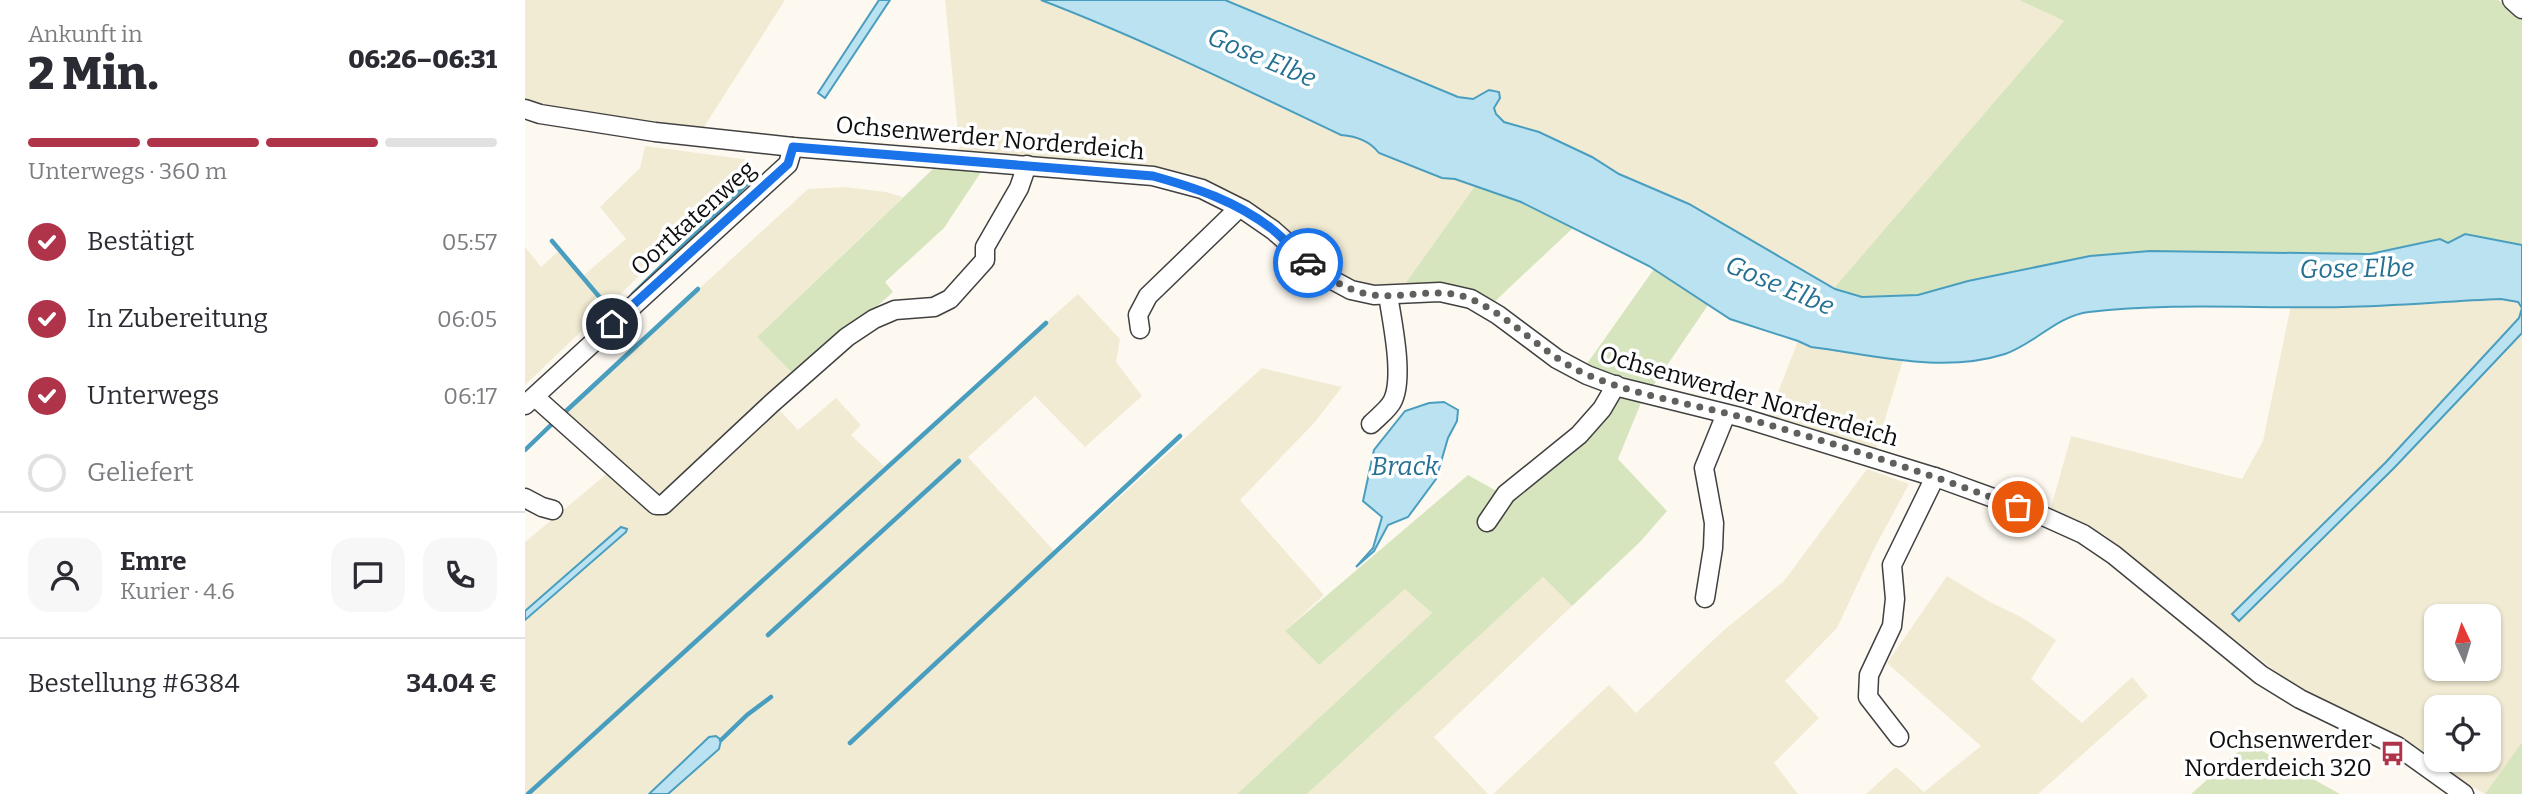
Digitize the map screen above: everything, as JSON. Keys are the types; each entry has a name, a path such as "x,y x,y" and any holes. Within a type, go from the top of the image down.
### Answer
{"street":[{"path":"2512,0 2522,9"},
{"name":"Ochsenwerder Norderdeich","path":"525,109 540,114 655,131 793,147 1153,176 1202,189 1240,208 1273,230 1325,276 1351,290 1374,295 1440,292 1471,299 1498,315 1557,359 1587,375 1935,477 2043,516 2083,534 2114,555 2261,675 2300,699 2397,746 2464,794"},
{"name":"Oortkatenweg","path":"530,401 788,164 793,147"},
{"path":"530,401 656,505 663,505 847,337 874,319 895,310 934,307 950,299 985,260 985,247 1019,188 1027,165"},
{"path":"1140,329 1138,315 1148,296 1240,208"},
{"path":"1371,424 1393,400 1397,375 1396,342 1388,295"},
{"path":"1487,522 1506,494 1579,435 1602,409 1616,385"},
{"path":"1705,598 1714,523 1704,468 1726,414"},
{"path":"1899,737 1868,697 1869,675 1892,626 1895,599 1892,565 1935,477"},
{"path":"525,498 553,510"}],"shaded area":[{"path":"525,0 785,0 702,130 553,110 525,100"},
{"path":"945,0 1041,0 1092,19 1188,62 1341,135 1356,136 1373,145 1379,153 1442,178 1475,186 1402,288 1360,287 1156,170 960,153"},
{"path":"1225,0 2019,0 2064,21 1834,288 1689,204 1619,174 1592,157 1539,132 1504,122 1496,114 1494,108 1497,104 1482,94 1473,99 1458,97"},
{"path":"645,146 750,160 748,172 525,385 525,247 541,267 560,250 583,276 626,239 600,207 640,168"},
{"path":"845,187 903,197 757,337 797,378 772,402 798,430 836,398 861,425 851,435 884,466 1078,294 1120,339 1116,362 1142,396 1085,447 1035,396 968,457 1057,554 1262,368 1342,387 1315,422 1240,500 1324,595 1285,631 1319,665 1405,588 1432,613 1237,794 525,794 525,542 609,472 557,419 808,189"},
{"path":"2501,299 2518,302 2522,308 2522,742 2501,772 2501,695 2424,695 2424,753 2404,738 2298,689 2105,535 2051,508 2071,436 2242,479 2263,441 2291,305"},
{"path":"1798,341 1811,347 1903,360 1876,449 1769,415"},
{"path":"1867,469 1909,484 1874,549 1837,628 1785,681 1819,718 1774,763 1798,794 1493,794 1609,685 1636,713 1724,630 1784,581"},
{"path":"1947,576 2021,617 2056,640 2031,679 2082,723 2132,677 2148,696 2038,794 1866,794 1896,767 1924,792 1981,746 1887,663"},
{"path":"1543,577 1572,606 1434,737 1488,794 1307,794"},
{"path":"2450,772 2501,772 2485,794"}],"green space":[{"path":"2019,0 2498,0 2522,16 2522,245 2465,234 2448,243 2440,239 2370,254 2150,251 2089,256 1968,281 1918,295 1862,297 1834,288 2064,21"},
{"path":"934,168 983,169 944,228 885,282 893,292 797,378 757,337"},
{"path":"1475,186 1521,202 1573,228 1492,304 1469,288 1402,288"},
{"path":"1654,269 1708,305 1653,386 1586,365"},
{"path":"1612,393 1643,398 1618,459 1667,511 1640,542 1572,606 1543,577 1307,794 1237,794 1432,613 1405,589 1319,665 1285,631 1468,475 1511,499"},
{"path":"2522,742 2522,794 2485,794"},
{"path":"2248,743 2340,794 2191,794"}],"water":[{"path":"879,0 890,0 825,98 818,93"},
{"name":"Gose Elbe","path":"1041,0 1225,0 1458,97 1473,99 1489,90 1499,92 1500,98 1494,108 1504,122 1539,132 1592,157 1619,174 1689,204 1835,289 1862,297 1918,295 1968,281 2090,256 2150,251 2370,254 2440,239 2448,243 2465,234 2522,245 2522,308 2518,302 2501,299 2363,306 2184,307 2089,312 2056,324 2005,354 1957,362 1908,361 1811,347 1730,319 1649,266 1521,202 1455,179 1442,178 1379,153 1362,140 1341,135 1155,47"},
{"path":"2522,308 2522,333 2395,467 2239,621 2232,614 2386,462 2519,318"},
{"name":"Brack","path":"1444,402 1458,410 1457,421 1448,438 1436,479 1408,517 1388,525 1374,551 1356,567 1373,548 1382,517 1363,501 1374,450 1405,411 1429,403"},
{"path":"621,527 627,529 626,532 525,620 525,611"},
{"path":"716,736 721,740 719,749 668,794 649,794 709,737"}],"waterway":[{"path":"633,294 753,178"},
{"path":"552,241 613,313"},
{"path":"565,412 698,289"},
{"path":"528,794 1046,323"},
{"path":"525,450 552,424"},
{"path":"850,743 1180,436"},
{"path":"768,635 959,461"},
{"path":"721,740 771,697"}],"way so far":[{"path":"1308,263 1351,290 1374,295 1440,292 1471,299 1498,315 1557,359 1587,375 1619,387 1763,424 1941,479 2018,507"}],"place":[{"name":"Ochsenwerder Norderdeich 320","path":"2392,754"}],"route":[{"path":"612,324 788,164 793,147 1153,176 1202,189 1244,210 1273,230 1308,263"}]}
